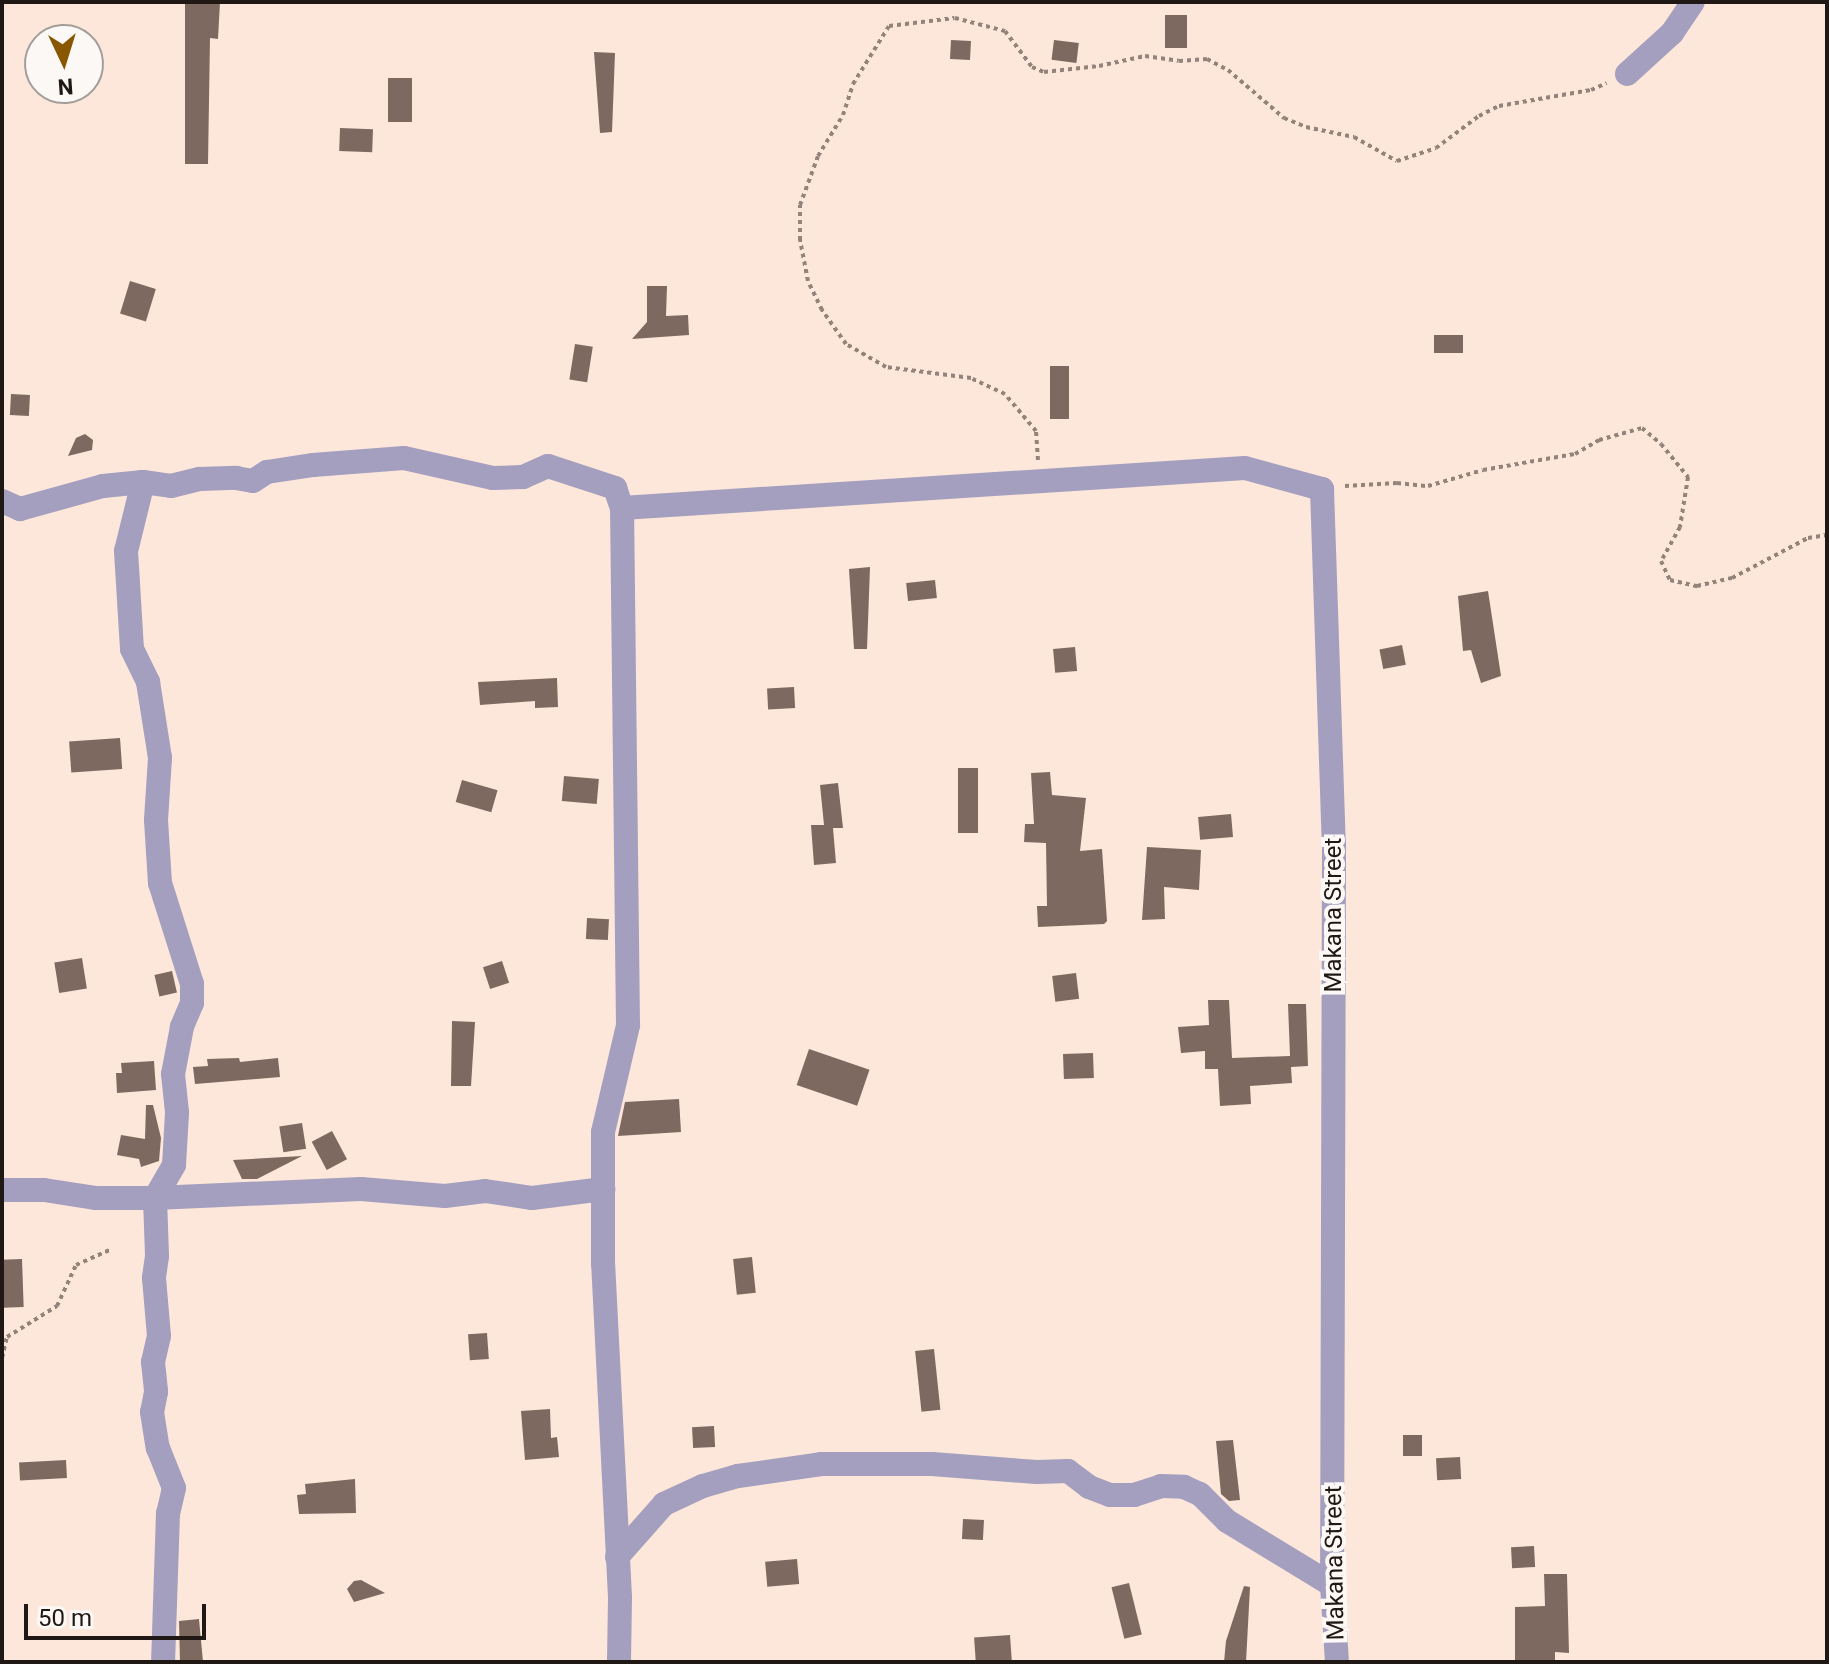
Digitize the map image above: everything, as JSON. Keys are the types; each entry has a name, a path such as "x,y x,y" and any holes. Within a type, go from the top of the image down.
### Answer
{"street":[{"path":"1627,74 1672,33 1693,2"},
{"path":"2,501 20,509 103,486 143,482 171,486 200,479 253,481 267,472 404,458 493,478 523,477 548,466 615,488 622,508 628,1025 603,1132 603,1189 608,1410 617,1557 619,1662"},
{"path":"622,508 1245,468 1322,489"},
{"path":"143,482 126,551 132,649 148,682 160,758 156,820 160,883 192,984 192,1003 182,1027 173,1074 177,1113 174,1165 155,1198 157,1256 154,1278 159,1336 153,1362 156,1392 152,1412 158,1448 174,1488 168,1513 163,1662"},
{"name":"Makana Street","path":"1322,489 1334,843 1332,1585 1337,1662"},
{"path":"2,1190 44,1190 81,1197 155,1198 361,1189 445,1196 485,1191 532,1198 603,1189"},
{"path":"617,1557 664,1504 703,1486 738,1476 821,1464 932,1464 1037,1472 1068,1471 1089,1487 1110,1495 1134,1495 1161,1486 1184,1487 1200,1494 1227,1521 1332,1585"}],"path":[{"path":"1005,482 1039,459 1036,431 1005,394 971,378 886,367 859,352 846,344 822,310 808,281 800,240 800,205 818,156 843,115 853,84 889,26 955,18 1005,31 1032,67 1044,72 1099,66 1145,56 1179,61 1207,59 1228,70 1284,118 1306,127 1354,137 1397,161 1436,148 1479,116 1499,106 1591,90 1627,74"},
{"path":"1322,489 1386,483 1428,486 1483,470 1575,454 1599,440 1642,428 1661,444 1688,477 1680,527 1661,561 1670,580 1697,586 1732,578 1796,544 1827,535"},
{"path":"2,1358 7,1337 57,1306 76,1265 110,1250"}],"building":[{"path":"185,2 220,2 218,39 210,38 208,164 185,164"},
{"path":"1165,15 1187,15 1187,48 1165,48"},
{"path":"951,40 971,41 970,60 950,59"},
{"path":"1054,40 1079,43 1076,63 1052,60"},
{"path":"594,52 615,53 612,132 600,133"},
{"path":"388,78 412,78 412,122 388,122"},
{"path":"340,128 373,129 372,152 339,151"},
{"path":"130,281 156,289 146,321 120,314"},
{"path":"647,286 667,286 666,316 688,315 689,335 632,339 647,322"},
{"path":"1434,335 1463,335 1463,353 1434,353"},
{"path":"575,344 593,347 587,382 569,380"},
{"path":"1050,366 1069,366 1069,419 1050,419"},
{"path":"11,394 30,395 29,416 10,415"},
{"path":"85,434 93,440 92,450 68,456 76,438"},
{"path":"870,567 867,649 854,649 849,569"},
{"path":"935,580 937,598 908,601 906,583"},
{"path":"1488,591 1501,676 1481,683 1471,650 1463,651 1458,596"},
{"path":"1402,645 1406,665 1383,669 1379,649"},
{"path":"1075,647 1077,671 1055,673 1053,649"},
{"path":"557,678 558,707 535,708 535,701 480,705 478,682"},
{"path":"794,687 795,708 768,709 767,688"},
{"path":"120,738 122,769 71,772 69,742"},
{"path":"958,768 978,768 978,833 958,833"},
{"path":"1050,772 1052,795 1086,798 1080,851 1102,849 1107,921 1104,924 1038,927 1037,906 1047,906 1046,843 1024,842 1025,824 1034,824 1031,773"},
{"path":"564,776 599,779 597,804 562,801"},
{"path":"462,780 498,790 491,812 456,802"},
{"path":"838,783 843,828 833,828 836,863 814,865 811,825 824,825 820,785"},
{"path":"1231,814 1233,837 1200,840 1198,817"},
{"path":"1147,847 1201,850 1199,890 1164,887 1165,919 1142,920"},
{"path":"587,918 609,919 608,940 586,939"},
{"path":"82,958 87,989 59,993 54,962"},
{"path":"502,961 509,983 490,989 483,967"},
{"path":"172,971 177,992 159,996 154,975"},
{"path":"1076,973 1079,999 1055,1002 1052,976"},
{"path":"1208,1000 1229,1000 1232,1058 1290,1056 1288,1004 1306,1004 1308,1066 1291,1067 1292,1083 1250,1086 1251,1104 1220,1106 1218,1069 1205,1069 1205,1051 1181,1053 1178,1027 1209,1025"},
{"path":"452,1021 475,1022 471,1086 451,1086"},
{"path":"809,1049 870,1070 857,1106 797,1085"},
{"path":"1093,1053 1094,1078 1064,1079 1063,1054"},
{"path":"239,1058 240,1062 278,1058 280,1077 195,1084 193,1067 208,1066 207,1059"},
{"path":"154,1061 156,1090 117,1093 116,1073 122,1073 121,1063"},
{"path":"679,1099 681,1132 618,1136 625,1102"},
{"path":"146,1105 153,1105 161,1138 159,1161 141,1167 139,1159 117,1155 121,1135 145,1139"},
{"path":"302,1123 306,1149 283,1152 279,1127"},
{"path":"332,1131 347,1159 327,1170 312,1142"},
{"path":"302,1156 257,1179 242,1179 233,1160"},
{"path":"752,1257 756,1293 737,1295 733,1259"},
{"path":"22,1259 24,1307 4,1308 2,1260"},
{"path":"487,1333 489,1359 470,1360 468,1334"},
{"path":"934,1349 940,1410 921,1412 915,1351"},
{"path":"550,1409 551,1438 557,1437 559,1457 525,1460 521,1411"},
{"path":"714,1426 715,1447 693,1448 692,1427"},
{"path":"1403,1435 1422,1435 1422,1456 1403,1456"},
{"path":"1233,1440 1240,1500 1229,1501 1221,1494 1216,1441"},
{"path":"1460,1457 1461,1479 1437,1480 1436,1458"},
{"path":"66,1460 67,1478 20,1480 19,1462"},
{"path":"355,1479 356,1513 299,1514 297,1495 306,1494 305,1484"},
{"path":"963,1519 984,1520 983,1540 962,1539"},
{"path":"1534,1546 1535,1567 1512,1568 1511,1547"},
{"path":"797,1559 799,1584 767,1587 765,1562"},
{"path":"1544,1574 1567,1574 1569,1653 1555,1652 1555,1662 1515,1662 1515,1607 1545,1606"},
{"path":"361,1580 385,1593 354,1602 347,1589 354,1581"},
{"path":"1129,1583 1142,1634 1124,1639 1112,1587"},
{"path":"1244,1586 1250,1587 1246,1662 1224,1662 1226,1641"},
{"path":"199,1619 203,1662 180,1662 179,1621"},
{"path":"1010,1635 1012,1662 976,1662 974,1638"}]}
